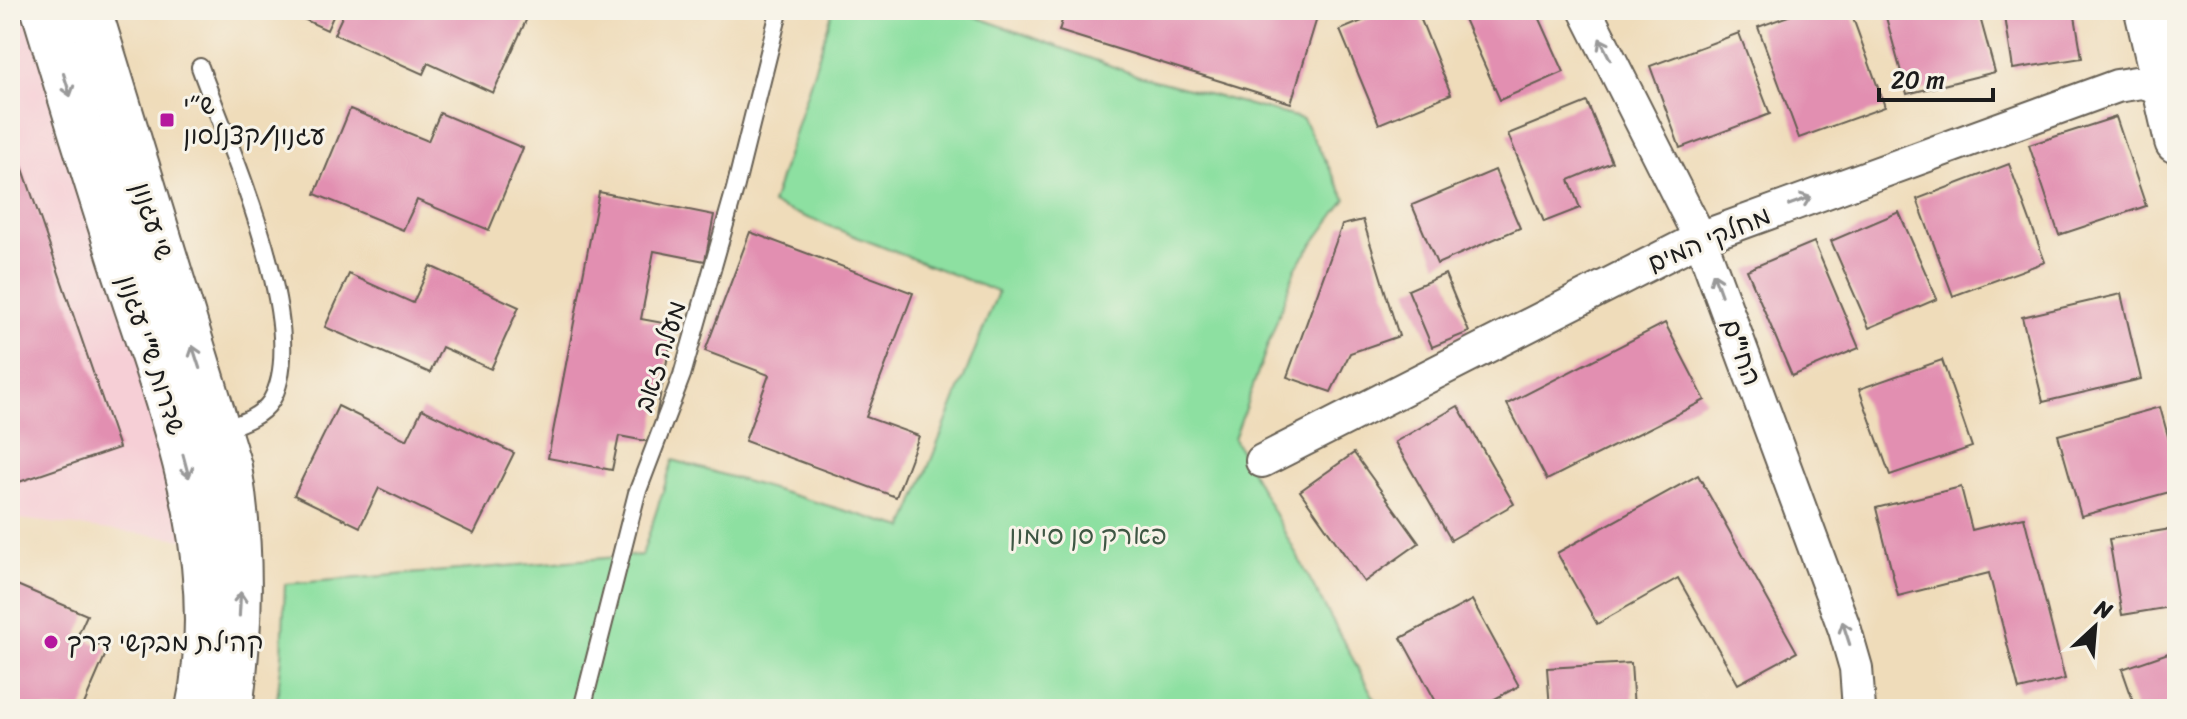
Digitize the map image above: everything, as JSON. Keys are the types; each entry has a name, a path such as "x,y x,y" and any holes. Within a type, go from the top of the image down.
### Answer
{"street":[{"name":"שדרות ש\"י עגנון","path":"44,10 193,492 206,605 198,709"},
{"name":"שי עגנון","path":"89,10 219,431"},
{"name":"החי\"ם","path":"1585,10 1700,238 1845,630 1856,668 1859,709"},
{"path":"2147,10 2172,84 2177,141"},
{"name":"מחלקי המים","path":"1262,461 1700,238 2117,86 2142,82 2172,84"},
{"name":"שדרות ש\"י עגנון","path":"219,431 238,520 242,579 230,709"}],"lane":[{"name":"מעלה זאב","path":"582,709 637,493 682,375 731,204 778,16"},
{"path":"200,67 266,253 284,333 280,381 270,403 246,421 219,431"}],"shaded area":[{"path":"10,10 46,10 201,541 10,518"}],"green space":[{"name":"פארק סן סימון","path":"833,10 957,10 1139,76 1303,119 1346,199 1296,267 1234,439 1380,709 276,709 285,584 642,555 673,460 904,528 998,292 772,204"}],"building":[{"path":"263,10 284,10 281,18"},
{"path":"284,10 336,10 327,30"},
{"path":"345,10 515,10 528,16 493,93 428,63 423,74 334,34"},
{"path":"1065,10 1292,10 1317,18 1291,103 1059,31"},
{"path":"1389,10 1417,10 1451,94 1379,124 1340,30"},
{"path":"1460,10 1536,10 1564,72 1500,100"},
{"path":"1805,10 1850,10 1885,107 1799,138 1758,27"},
{"path":"1884,10 1978,10 1995,72 1907,94"},
{"path":"2004,10 2074,10 2082,58 2013,69"},
{"path":"1739,33 1770,114 1680,148 1650,66"},
{"path":"1587,102 1612,162 1569,180 1580,208 1544,222 1508,134"},
{"path":"350,109 428,141 440,113 523,148 489,230 417,200 403,230 315,194"},
{"path":"2116,117 2146,206 2059,235 2029,145"},
{"path":"10,131 119,448 10,485"},
{"path":"2009,164 2045,262 1953,296 1917,199"},
{"path":"1495,170 1520,228 1437,264 1412,205"},
{"path":"599,192 714,215 705,261 654,251 641,319 674,325 651,442 619,436 612,470 548,458"},
{"path":"1899,212 1937,299 1869,328 1831,241"},
{"path":"1363,220 1399,336 1350,353 1331,392 1287,377 1342,225"},
{"path":"750,232 913,293 866,417 919,436 896,497 745,441 769,375 705,351"},
{"path":"1814,242 1859,348 1792,376 1747,270"},
{"path":"430,266 519,307 491,369 442,347 430,373 325,327 349,274 413,303"},
{"path":"1445,274 1469,332 1432,347 1408,290"},
{"path":"2121,294 2141,379 2043,402 2022,317"},
{"path":"1665,323 1705,400 1547,480 1507,404"},
{"path":"1942,360 1972,447 1890,475 1859,389"},
{"path":"338,406 407,440 422,409 514,453 474,534 379,488 360,527 294,495"},
{"path":"1458,406 1514,504 1451,540 1395,442"},
{"path":"2160,407 2177,469 2177,490 2081,516 2058,435"},
{"path":"1354,453 1419,543 1364,582 1300,491"},
{"path":"1698,475 1797,652 1738,684 1678,578 1597,624 1557,553"},
{"path":"1961,487 1972,530 2024,517 2065,679 2019,690 1989,573 1898,596 1876,508"},
{"path":"2177,528 2177,606 2122,615 2109,539"},
{"name":"קהילת מבקשי דרך","path":"10,582 87,615 78,635 108,649 82,709 10,709"},
{"path":"1472,600 1519,686 1476,709 1440,709 1401,638"},
{"path":"2177,650 2177,709 2136,709 2122,669"},
{"path":"1631,663 1634,709 1550,709 1547,668"}],"place":[{"name":"ש״י עגנון/קצנלסון","path":"167,120"},
{"name":"קהילת מבקשי דרך","path":"51,642"}]}
